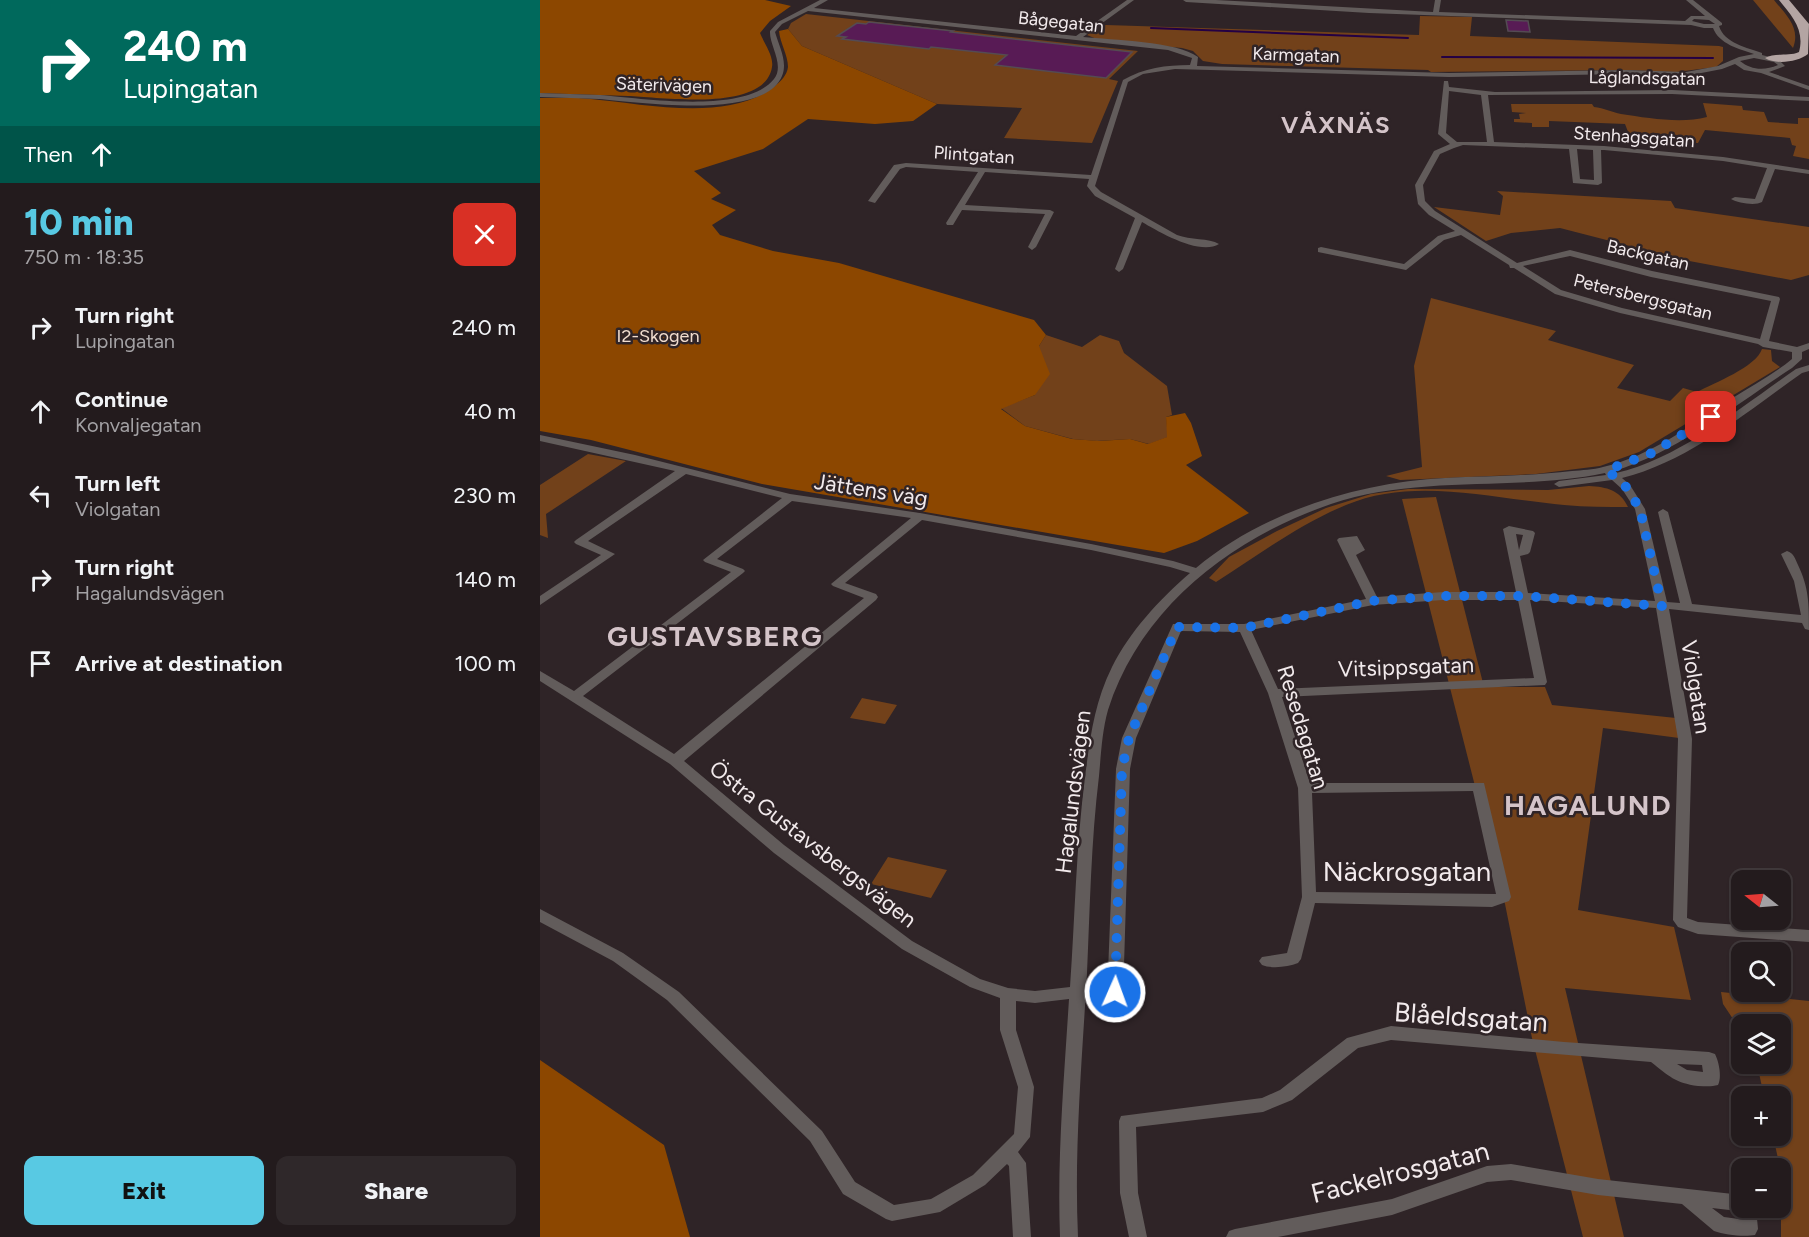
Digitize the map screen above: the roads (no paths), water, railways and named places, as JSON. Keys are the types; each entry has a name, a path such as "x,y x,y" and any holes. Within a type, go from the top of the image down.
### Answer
{"highway":[{"path":"1768,58 1793,58 1803,54 1806,43 1805,17 1784,0"},
{"path":"1797,0 1809,31"},
{"path":"1782,66 1809,63"}],"street":[{"name":"Säterivägen","path":"540,95 691,104 719,103 744,98 763,90 777,80 781,60 772,32 780,23 825,0"},
{"path":"1076,39 1131,0"},
{"path":"1186,0 1436,14 1663,21 1712,18"},
{"path":"1294,7 1300,0"},
{"path":"1436,14 1438,0"},
{"path":"1689,0 1720,22 1716,26 1716,32 1723,38 1768,58 1782,66 1792,77 1809,86"},
{"path":"1689,0 1691,20 1734,47 1739,60 1749,69 1809,86"},
{"name":"Bågegatan","path":"806,9 1185,52 1194,57 1194,67"},
{"path":"1699,26 1716,26"},
{"path":"1739,60 1768,58"},
{"name":"Karmgatan","path":"1720,68 1739,60"},
{"path":"1749,69 1782,66"},
{"name":"Karmgatan","path":"1092,177 1125,81 1141,72 1158,68 1194,67 1449,75 1625,72 1686,74 1720,68 1749,69"},
{"path":"1449,75 1445,89 1442,135 1455,144"},
{"name":"Låglandsgatan","path":"1445,89 1484,93 1672,92 1809,99"},
{"path":"1484,93 1491,144"},
{"name":"Stenhagsgatan","path":"1455,144 1598,148 1723,159 1809,172"},
{"name":"Petersbergsgatan","path":"1455,144 1437,153 1419,185 1420,202 1513,266 1558,292 1594,304 1763,344 1797,355 1809,366"},
{"path":"1573,147 1576,181 1598,183 1598,148"},
{"name":"Plintgatan","path":"872,201 897,167 906,165 1092,177"},
{"path":"1735,199 1758,202 1773,166"},
{"path":"951,223 983,170"},
{"path":"1092,177 1091,186 1098,194 1139,219 1182,240 1215,244"},
{"path":"960,207 1050,212 1032,247"},
{"path":"1119,270 1139,219"},
{"path":"1321,250 1406,267 1441,238 1461,232"},
{"name":"Backgatan","path":"1513,266 1570,253 1651,274 1776,298 1763,344"},
{"name":"Hagalundsvägen","path":"1610,473 1670,443 1789,366 1797,355 1809,346"},
{"name":"Hagalundsvägen","path":"1069,1237 1066,1183 1089,801 1101,710 1114,677 1143,627 1167,598 1197,572 1230,549 1320,505 1388,487 1438,483 1485,486 1550,485 1610,473 1634,471 1676,453 1809,366"},
{"name":"Jättens väg","path":"542,440 635,458 790,497 920,516 1091,547 1173,564 1197,572"},
{"path":"540,601 609,554 580,542 683,471"},
{"name":"Violgatan","path":"1610,473 1626,487 1640,509 1662,606 1683,720 1685,739 1678,915 1683,923 1698,928 1809,936"},
{"path":"575,696 739,571 709,560 790,497"},
{"name":"Violgatan","path":"1663,512 1687,607"},
{"path":"675,761 872,597 837,584 920,516"},
{"path":"1349,553 1372,601"},
{"path":"1514,554 1522,596"},
{"path":"1115,998 1122,769 1129,738 1177,627 1244,628 1372,601 1443,596 1522,596 1687,607 1808,622 1800,581 1787,554"},
{"name":"Vitsippsgatan","path":"1274,693 1541,682 1522,596"},
{"name":"Resedagatan","path":"1244,628 1274,693 1305,788 1309,897 1293,959 1268,961"},
{"name":"Östra Gustavsbergsvägen","path":"540,675 675,761 778,849 907,945 975,983 1008,994 1035,997 1078,992"},
{"name":"Näckrosgatan","path":"1305,788 1479,786 1504,897 1492,901 1309,897"},
{"path":"540,915 618,957 673,996 816,1136 849,1188 892,1213 934,1206 978,1180 1022,1137 1026,1087 1008,1030 1008,994"},
{"name":"Blåeldsgatan","path":"1138,1237 1129,1193 1127,1120 1263,1105 1286,1095 1353,1043 1391,1033 1654,1055"},
{"path":"1007,1152 1017,1163 1022,1237"},
{"name":"Fackelrosgatan","path":"1235,1237 1392,1207 1487,1174 1511,1172 1598,1186 1731,1202"},
{"path":"1685,1196 1720,1225 1749,1229 1748,1218"}],"waterway":[{"path":"1151,28 1408,38"},
{"path":"1442,57 1713,58"}],"district":[{"name":"VÅXNÄS","path":"1336,124"},
{"name":"GUSTAVSBERG","path":"715,636"},
{"name":"HAGALUND","path":"1588,805"}],"park label":[{"name":"I2-Skogen","path":"658,336"}]}
